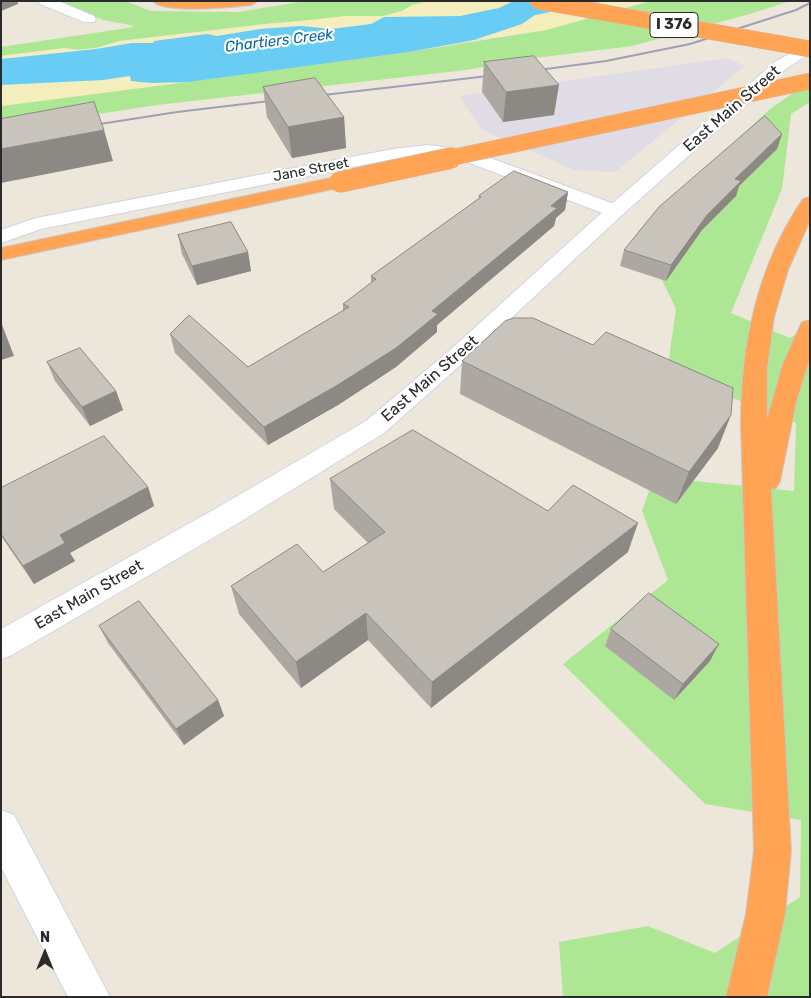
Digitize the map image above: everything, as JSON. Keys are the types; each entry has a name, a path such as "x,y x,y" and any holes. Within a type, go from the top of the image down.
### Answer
{"highway":[{"path":"160,1 198,5 251,1"},
{"name":"I 376","path":"538,1 810,48"},
{"name":"I 376","path":"607,1 810,36"},
{"path":"1,254 810,81"},
{"path":"746,997 761,945 770,884 773,825 760,509 754,438 754,389 757,347 765,307 775,275 789,239 810,203"},
{"path":"760,509 784,396 796,358 810,326"}],"main road":[{"path":"45,1 89,20"},
{"name":"East Main Street","path":"1,645 225,517 375,427 457,356 615,211 781,65 810,48"},
{"name":"Jane Street","path":"1,236 36,224 420,150 463,154 615,211"},
{"path":"1,828 90,997"}],"shaded area":[{"path":"727,58 745,66 615,172 575,170 482,130 459,96"}],"green space":[{"path":"58,1 125,1 151,11 238,12 306,1 430,1 412,5 403,11 383,16 273,23 120,41 96,48 78,50 65,48 1,56 1,47 134,27 103,20"},
{"path":"650,1 790,1 750,14 632,46 535,58 466,70 157,105 1,129 1,106 409,52 546,30"},
{"path":"810,81 810,102 791,114 782,189 731,313 790,338 810,324 810,997 563,997 559,942 648,926 715,953 800,897 801,820 705,804 563,664 668,580 642,511 654,477 794,491 796,423 667,372 676,309 638,231 770,109"}],"sand":[{"path":"430,1 514,1 499,8 460,16 384,17 371,24 331,29 301,26 260,29 217,36 207,34 154,41 154,43 132,43 96,49 1,59 1,56 65,48 78,50 96,48 120,41 345,16 383,16 402,11 412,5"},
{"path":"605,1 650,1 546,30 474,40 522,24 535,15"},
{"path":"130,76 151,83 188,82 1,106 1,85 103,80"}],"water":[{"name":"Chartiers Creek","path":"514,1 605,1 535,15 522,24 474,40 409,52 188,82 151,83 131,81 130,76 103,80 1,85 1,59 96,49 132,43 153,43 154,41 207,34 217,36 260,29 301,26 331,29 371,24 384,17 460,16 499,8"}],"building":[{"path":"534,56 559,85 506,92 484,62"},
{"path":"315,78 344,117 288,127 263,87"},
{"path":"94,102 104,130 1,149 1,119"},
{"path":"765,116 782,134 735,179 741,181 707,215 671,265 624,250 659,207"},
{"path":"514,171 568,192 551,206 557,208 432,311 438,314 396,348 336,386 264,427 170,334 189,315 248,367 349,307 343,304 376,279 371,276"},
{"path":"231,222 248,252 192,266 178,235"},
{"path":"514,318 533,318 593,345 606,332 733,388 731,415 689,472 462,361 505,321"},
{"path":"80,348 116,391 82,407 47,362"},
{"path":"413,430 548,511 573,485 638,523 432,682 366,613 296,662 231,586 297,544 323,572 385,532 330,479"},
{"path":"104,436 148,487 60,535 65,543 23,566 1,534 1,488"},
{"path":"649,593 719,644 683,684 611,629"},
{"path":"139,601 218,700 176,729 99,626"}],"railway":[{"path":"531,71 606,61 690,44 796,10 810,3"},
{"path":"315,96 497,75"},
{"path":"87,126 177,112 278,100"}]}
